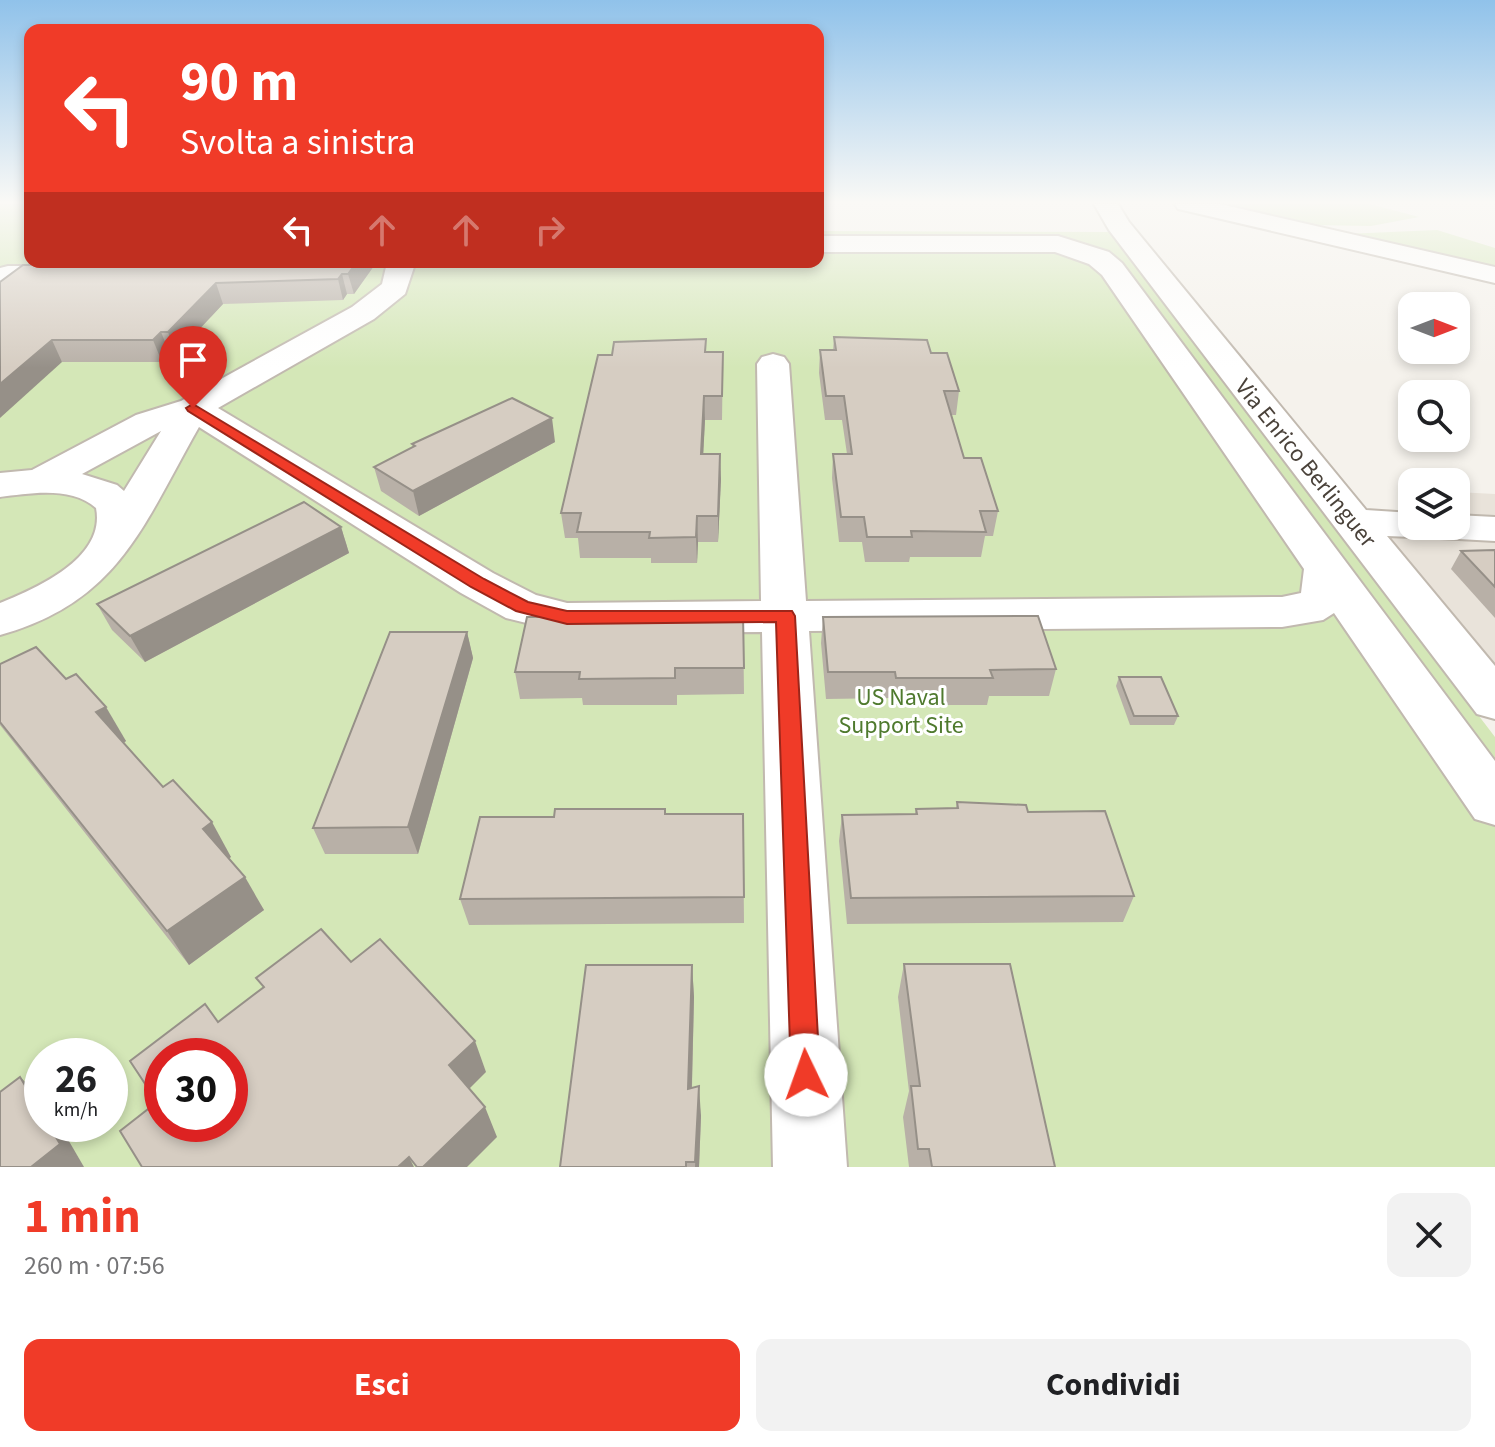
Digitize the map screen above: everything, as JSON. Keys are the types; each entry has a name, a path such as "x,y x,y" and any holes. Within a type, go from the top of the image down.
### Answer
{"street":[{"path":"1100,258 1112,269 1495,803"},
{"name":"Via Enrico Berlinguer","path":"1129,258 1353,521 1495,701"},
{"path":"1423,258 1495,275"},
{"path":"0,277 8,274 128,274 146,268"},
{"path":"43,480 149,423 193,408 363,313 395,288 400,268"},
{"path":"773,364 810,1167"},
{"path":"193,408 464,575 522,607 567,618 1282,612 1307,609 1322,600 1326,566"},
{"path":"0,620 52,596 89,570 111,544 193,408"},
{"path":"0,485 43,480 99,491 115,504 119,522 111,544"},
{"path":"1353,521 1398,524"},
{"path":"1470,528 1495,529"},
{"path":"1282,612 1337,629 1397,666"}],"shaded area":[{"path":"1470,493 1495,494 1495,678 1378,532 1398,530 1398,540 1470,540"}],"green space":[{"name":"US Naval Support Site","path":"0,258 24,258 24,268 824,268 824,258 1129,258 1495,737 1495,1167 0,1167"},
{"path":"1453,258 1495,258 1495,268"}],"building":[{"path":"23,265 24,268 352,268 338,279 216,283 168,332 161,332 153,340 52,340 0,384 0,282"},
{"path":"834,337 927,340 931,353 947,353 959,391 944,391 964,458 981,458 998,511 980,511 986,532 911,531 912,537 867,537 864,517 841,517 833,454 852,454 844,396 826,396 820,350 836,350"},
{"path":"706,339 705,352 723,352 722,396 704,396 701,454 720,454 718,516 697,516 696,537 649,538 650,532 577,532 581,513 561,513 598,355 612,355 614,342"},
{"path":"512,398 552,418 413,491 374,467 415,446 412,444"},
{"path":"304,502 341,527 130,636 97,604"},
{"path":"1495,550 1495,587 1461,551"},
{"path":"743,615 744,668 675,668 675,678 579,679 580,672 515,672 527,617"},
{"path":"1038,616 1056,669 990,670 993,678 896,678 895,672 828,672 823,617"},
{"path":"390,632 467,632 408,827 313,828"},
{"path":"36,647 66,679 76,674 106,707 96,712 163,787 173,780 212,822 203,829 245,877 167,931 0,722 0,664"},
{"path":"1119,677 1161,677 1178,716 1134,716"},
{"path":"957,802 1026,805 1028,812 1105,811 1134,896 851,898 842,815 917,814 916,809 958,808"},
{"path":"555,809 665,809 665,814 743,814 744,897 460,899 480,817 554,817"},
{"path":"321,929 351,962 380,939 475,1041 449,1065 485,1107 423,1167 417,1167 409,1157 398,1167 142,1167 127,1142 128,1125 144,1112 144,1142 248,1142 248,1038 160,1038 205,1004 218,1022 264,987 256,978"},
{"path":"904,964 1010,964 1055,1167 932,1167 929,1149 918,1149 911,1086 920,1086"},
{"path":"586,965 692,965 688,1089 699,1086 695,1162 686,1162 686,1167 560,1167"},
{"path":"144,1050 144,1082 130,1061"},
{"path":"20,1077 24,1084 24,1142 60,1144 31,1167 0,1167 0,1092"}],"route":[{"path":"193,408 477,583 522,607 567,618 785,616 806,1075"}]}
